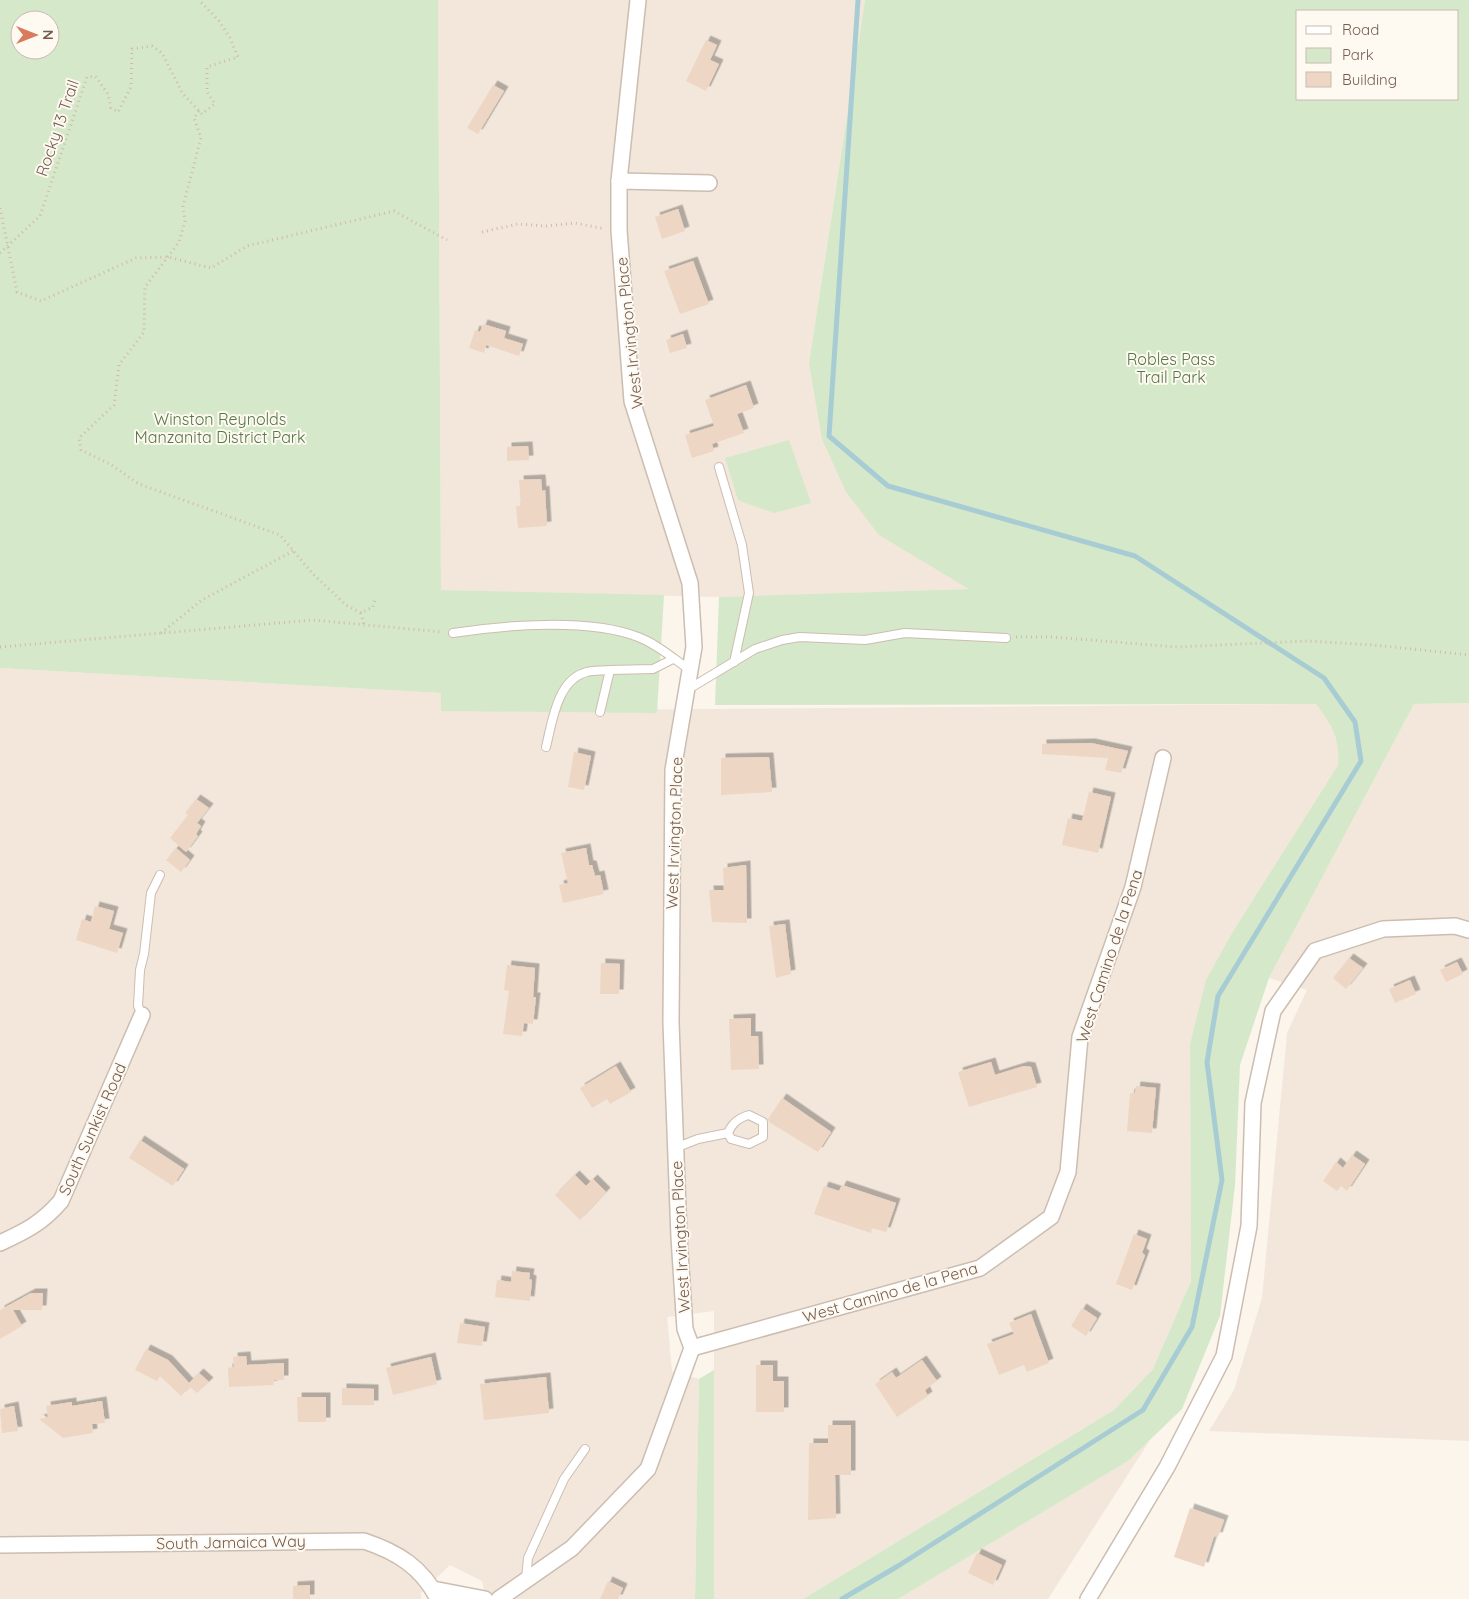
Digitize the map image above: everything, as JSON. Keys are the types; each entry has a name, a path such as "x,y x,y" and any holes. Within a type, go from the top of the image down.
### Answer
{"street":[{"name":"West Irvington Place","path":"638,0 619,180 619,230 632,401 690,583 694,647 674,770 671,1030 686,1329 692,1348"},
{"path":"619,180 708,183"},
{"name":"West Camino de la Pena","path":"692,1348 980,1268 1051,1218 1068,1172 1080,1037 1133,887 1163,758"},
{"path":"1088,1599 1167,1468 1224,1356 1249,1226 1253,1103 1273,1012 1315,951 1383,929 1455,926 1469,930"},
{"name":"South Sunkist Road","path":"0,1243 28,1230 45,1219 61,1201 142,1015"},
{"path":"498,1599 572,1548 648,1469 692,1348"},
{"name":"South Jamaica Way","path":"0,1545 364,1542 387,1549 403,1558 420,1572 435,1594"},
{"path":"435,1594 485,1599"}],"lane":[{"path":"719,467 742,545 749,593 734,662"},
{"path":"453,632 530,624 592,628 639,637 690,670"},
{"path":"686,690 755,649 782,640 800,637 864,640 904,633 1006,638"},
{"path":"546,747 555,711 568,685 586,672 653,669 674,659"},
{"path":"600,712 610,670"},
{"path":"142,1015 138,1006 140,970 144,954 151,893 160,876"},
{"path":"749,1115 763,1122 765,1128 763,1137 749,1144 731,1139 728,1134 731,1126 740,1117 749,1115"},
{"path":"676,1148 698,1139 728,1134"},
{"path":"526,1581 528,1558 564,1479 585,1449"}],"path":[{"path":"199,0 219,21 230,38 238,57 207,68 207,92 215,104 202,114 199,111 194,118 200,138 183,206 185,221 179,242 145,288 144,332 119,365 114,405 79,438 81,450 110,464 139,484 280,535 293,551 346,605 361,613 364,625"},
{"name":"Rocky 13 Trail","path":"0,253 40,216 87,77 95,76 108,94 111,108 118,112 131,87 132,49 152,46 162,53 183,94 199,111"},
{"path":"0,208 17,292 41,301 136,258 168,257 210,268 247,246 394,211 447,240"},
{"path":"482,232 518,224 546,226 575,223 619,230"},
{"path":"159,634 202,600 293,551"},
{"path":"361,613 374,607 376,597"},
{"path":"0,647 313,620 453,632"},
{"path":"1006,638 1052,637 1177,647 1308,641 1374,645 1469,655"}],"shaded area":[{"path":"438,0 865,0 809,363 970,589 719,597 441,590"},
{"path":"0,668 441,693 442,711 1316,704 1334,728 1339,747 1338,765 1232,933 1206,981 1190,1044 1191,1281 1153,1369 1114,1410 803,1599 714,1599 714,1311 667,1317 672,1371 699,1379 695,1599 486,1599 482,1581 450,1565 421,1593 421,1599 0,1599"},
{"path":"1469,703 1469,1441 1209,1431 1234,1390 1262,1298 1287,1033 1307,990 1269,978 1414,704"},
{"path":"1150,1440 1048,1599 898,1599 1128,1461"}],"green space":[{"name":"Winston Reynolds Manzanita District Park","path":"0,0 438,0 441,590 664,595 657,713 441,711 441,693 0,668"},
{"name":"Robles Pass Trail Park","path":"865,0 1469,0 1469,703 1414,704 1269,978 1240,1065 1235,1185 1220,1316 1182,1409 1128,1461 898,1599 803,1599 1114,1410 1153,1369 1191,1281 1190,1044 1206,980 1232,933 1338,765 1338,746 1334,732 1316,704 715,705 719,597 969,589 879,535 846,492 822,439 809,363"},
{"path":"789,440 811,503 774,513 738,500 725,458"},
{"path":"714,1370 714,1599 695,1599 699,1379"}],"building":[{"path":"706,40 717,45 710,60 719,64 706,91 686,81"},
{"path":"493,85 504,91 478,134 467,128"},
{"path":"678,209 685,231 662,239 655,217"},
{"path":"693,261 709,304 680,314 664,271"},
{"path":"483,324 506,331 504,338 523,344 519,356 486,345 484,353 469,348 475,330 480,332"},
{"path":"683,334 687,348 670,353 666,340"},
{"path":"746,385 754,408 737,414 744,433 712,444 714,451 692,458 685,435 714,426 705,400"},
{"path":"528,446 529,460 507,461 507,447"},
{"path":"541,479 542,491 545,490 547,526 518,528 516,506 521,506 519,480"},
{"path":"1091,743 1128,751 1121,773 1105,770 1108,758 1042,754 1042,744"},
{"path":"574,752 591,756 584,790 568,787"},
{"path":"769,757 772,792 721,795 721,758"},
{"path":"1089,792 1111,797 1098,853 1062,845 1068,818 1082,821"},
{"path":"196,799 209,808 197,823 201,826 196,834 198,836 186,852 170,838 188,815 185,813"},
{"path":"176,848 190,860 181,872 166,860"},
{"path":"586,848 589,865 592,865 595,876 600,875 604,894 563,903 559,885 568,883 561,853"},
{"path":"746,865 747,923 712,922 709,890 724,890 723,868"},
{"path":"95,906 114,911 109,929 123,933 117,953 76,940 82,919 91,922"},
{"path":"785,924 791,974 776,978 769,926"},
{"path":"1349,958 1363,968 1346,989 1333,978"},
{"path":"1457,962 1463,974 1446,982 1440,970"},
{"path":"601,963 620,964 619,994 600,994"},
{"path":"507,965 535,968 533,997 536,997 533,1024 524,1023 522,1036 503,1034 509,991 504,990"},
{"path":"1410,980 1416,994 1395,1003 1389,989"},
{"path":"751,1018 751,1036 758,1036 759,1069 731,1070 729,1019"},
{"path":"991,1062 995,1075 1024,1066 1031,1067 1037,1087 969,1107 958,1072"},
{"path":"616,1066 631,1092 610,1104 607,1099 592,1108 580,1088"},
{"path":"1136,1086 1156,1088 1152,1133 1127,1131 1130,1093 1135,1093"},
{"path":"782,1098 831,1132 818,1152 769,1122 768,1119"},
{"path":"140,1140 184,1169 173,1186 129,1158"},
{"path":"1352,1155 1365,1164 1347,1191 1341,1186 1337,1191 1323,1181 1336,1162 1343,1168"},
{"path":"575,1175 586,1186 593,1179 606,1192 580,1220 555,1195"},
{"path":"842,1185 896,1203 886,1232 872,1228 871,1233 814,1214 824,1186 839,1191"},
{"path":"1134,1234 1147,1239 1142,1253 1145,1255 1132,1290 1116,1284"},
{"path":"512,1271 530,1273 529,1279 532,1280 530,1301 495,1297 497,1280 511,1282"},
{"path":"31,1293 43,1293 42,1310 13,1310 22,1326 0,1339 0,1310"},
{"path":"1082,1308 1097,1318 1086,1336 1071,1326"},
{"path":"1031,1314 1049,1363 1027,1372 1024,1365 999,1375 987,1344 1014,1334 1009,1323"},
{"path":"460,1323 485,1327 482,1346 457,1343"},
{"path":"146,1349 168,1360 189,1383 199,1373 209,1382 197,1393 190,1387 181,1396 160,1376 157,1381 135,1370"},
{"path":"246,1356 247,1365 284,1363 284,1380 274,1380 273,1385 229,1387 228,1368 234,1367 233,1357"},
{"path":"431,1357 437,1384 393,1395 386,1368"},
{"path":"922,1360 937,1381 925,1390 928,1396 897,1417 875,1384 892,1372 896,1378"},
{"path":"756,1365 773,1365 773,1381 784,1381 784,1412 756,1412"},
{"path":"546,1377 549,1413 484,1420 480,1384"},
{"path":"342,1388 374,1389 374,1405 342,1405"},
{"path":"297,1397 326,1397 326,1422 298,1422"},
{"path":"102,1401 105,1423 92,1424 93,1433 63,1438 39,1419 48,1417 46,1406 72,1402 72,1406"},
{"path":"14,1406 18,1431 2,1433 0,1409"},
{"path":"828,1425 851,1425 851,1475 835,1475 836,1518 808,1520 809,1443 828,1443"},
{"path":"1190,1508 1224,1520 1218,1537 1214,1536 1204,1567 1174,1557"},
{"path":"977,1553 1002,1565 993,1585 968,1573"},
{"path":"608,1581 623,1588 618,1599 600,1599"},
{"path":"310,1585 310,1599 293,1599 293,1586"}],"waterway":[{"path":"842,1599 898,1566 1143,1410 1192,1327 1222,1180 1207,1062 1218,996 1361,761 1355,722 1324,678 1135,556 888,486 829,436 858,0"}]}
